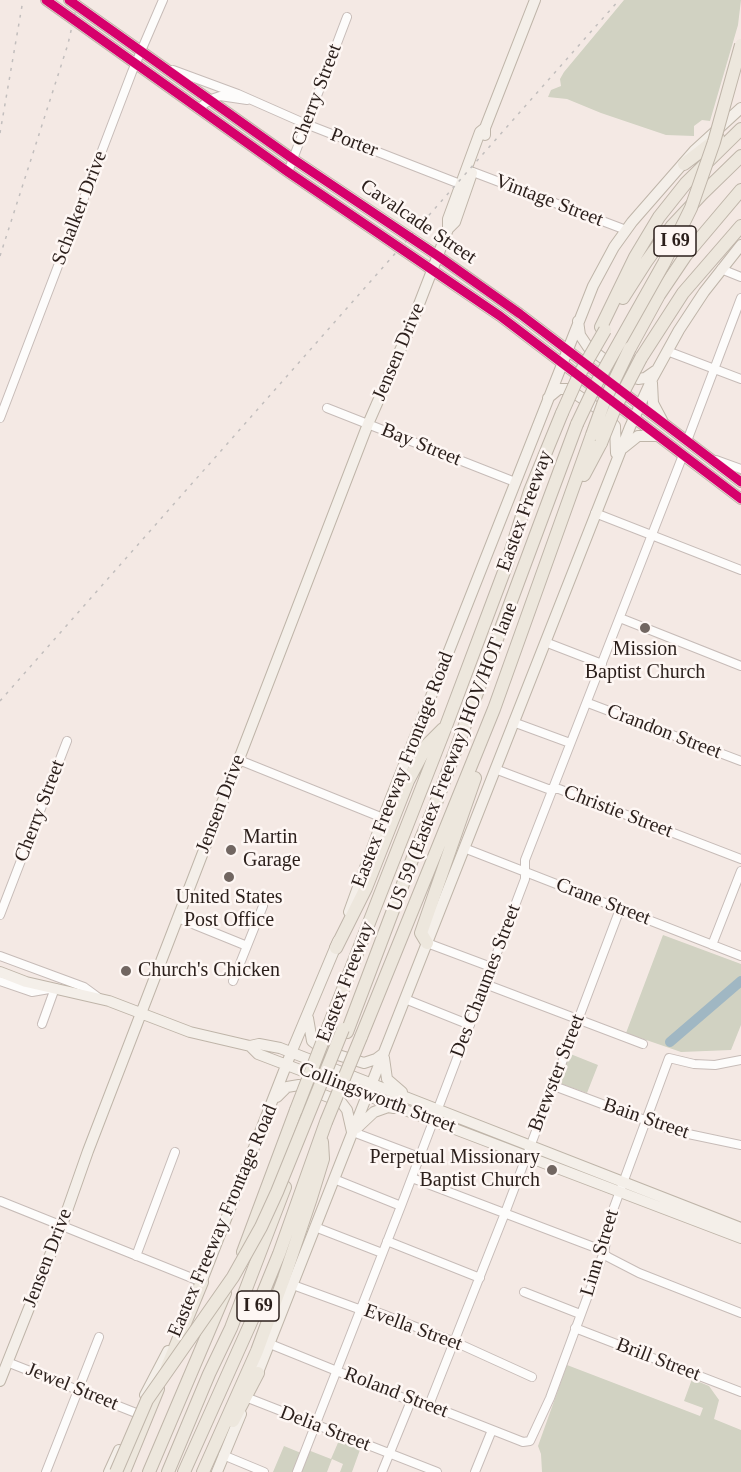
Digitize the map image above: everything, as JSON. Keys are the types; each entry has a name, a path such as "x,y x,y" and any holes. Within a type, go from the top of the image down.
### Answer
{"highway":[{"name":"US 59 (Eastex Freeway) HOV/HOT lane","path":"168,1472 231,1328 314,1116 345,1031 436,803 577,424 596,384 664,263 691,208 714,142 741,45"},
{"path":"684,164 741,122"},
{"path":"603,329 635,257 658,217 686,183 741,129"},
{"name":"Eastex Freeway","path":"150,1472 242,1255 446,726 505,569 530,491 562,413 603,329 659,243 702,194 741,156"},
{"name":"Eastex Freeway","path":"183,1472 256,1309 326,1122 481,742 566,508 596,439 604,402 649,312 686,255 741,190"},
{"path":"596,439 641,358 683,293 741,226"},
{"path":"336,948 366,888 408,781 427,745 446,726"},
{"path":"427,943 421,933 480,761 481,742"},
{"name":"Eastex Freeway","path":"161,1472 345,1031"},
{"path":"204,1472 257,1351 311,1198 322,1159 322,1135"},
{"path":"116,1472 147,1400 233,1277 277,1192"},
{"path":"124,1472 202,1282"},
{"path":"183,1472 183,1449 231,1328"},
{"path":"204,1472 258,1372"}],"main road":[{"name":"Cavalcade Street","path":"69,0 293,159 508,305 741,482"},
{"name":"Jensen Drive","path":"0,1381 62,1225 141,1013 368,424 448,230 455,222 485,136 485,128 535,0"},
{"name":"Cavalcade Street","path":"51,2 288,172 500,316 741,499"},
{"name":"Eastex Freeway Frontage Road","path":"109,1472 202,1282 307,1015 336,948 383,818 595,281 626,230 694,151 741,108"},
{"name":"Jensen Drive","path":"448,230 448,219 460,184 480,132 485,128"},
{"path":"217,1472 270,1344 618,455 667,351 690,312 741,245"},
{"path":"500,316 508,305"},
{"path":"578,321 580,335 588,347 626,376 645,378 658,368"},
{"path":"652,380 653,403 663,423"},
{"path":"547,399 559,389 568,389 600,410 615,426 618,455"},
{"path":"618,455 638,436 657,436"},
{"name":"Collingsworth Street","path":"0,964 55,988"},
{"name":"Collingsworth Street","path":"0,972 26,982 99,998 190,1032 250,1046 260,1044 367,1095 408,1111 436,1115"},
{"path":"307,1015 312,1041 325,1051 364,1064 376,1059 384,1052"},
{"path":"384,1052 387,1078 417,1102"},
{"name":"Collingsworth Street","path":"290,1058 372,1084 417,1102 436,1115 622,1188 741,1238"},
{"path":"274,1100 286,1087 300,1086 341,1102 347,1110 353,1132"},
{"path":"353,1132 369,1115 378,1110 388,1107 408,1111"},
{"name":"Collingsworth Street","path":"622,1188 741,1228"}],"street":[{"name":"Schalker Drive","path":"0,418 140,51 163,0"},
{"name":"Cherry Street","path":"288,172 347,17"},
{"name":"Porter","path":"159,64 460,184"},
{"name":"Porter","path":"211,99 225,96 248,100"},
{"path":"198,109 211,99"},
{"name":"Vintage Street","path":"473,172 626,230"},
{"path":"721,269 741,277"},
{"path":"687,441 741,298"},
{"path":"667,351 741,380"},
{"name":"Bay Street","path":"327,408 515,482"},
{"name":"Des Chaumes Street","path":"297,1472 412,1178 525,879 525,860 552,788 588,703 683,455"},
{"path":"710,458 741,469"},
{"path":"595,513 741,570"},
{"path":"620,618 741,666"},
{"path":"545,642 602,664"},
{"name":"Crandon Street","path":"588,703 741,761"},
{"path":"513,722 570,743"},
{"name":"Cherry Street","path":"0,915 67,741"},
{"path":"239,760 383,818"},
{"name":"Christie Street","path":"495,770 559,789 741,859"},
{"name":"Crane Street","path":"464,848 741,956"},
{"path":"712,945 741,871"},
{"path":"233,981 263,906"},
{"name":"Brewster Street","path":"429,1405 554,1086 620,909"},
{"path":"178,918 248,946"},
{"path":"427,943 491,968"},
{"name":"Collingsworth Street","path":"0,956 84,987 99,998"},
{"name":"Collingsworth Street","path":"0,981 32,992 55,988"},
{"path":"485,984 643,1044"},
{"path":"42,1024 55,988"},
{"path":"405,999 470,1025"},
{"name":"Linn Street","path":"523,1442 530,1441 532,1438 575,1328 603,1252 611,1217 669,1058 694,1064 715,1065 741,1060"},
{"name":"Bain Street","path":"554,1086 674,1131 741,1145"},
{"path":"353,1132 419,1157"},
{"path":"136,1256 175,1152"},
{"path":"412,1178 603,1252 639,1273 741,1313"},
{"path":"334,1179 401,1206"},
{"path":"0,1201 202,1282"},
{"path":"315,1227 382,1253"},
{"path":"387,1241 480,1278"},
{"name":"Evella Street","path":"293,1285 369,1309 455,1342 532,1377"},
{"path":"524,1292 580,1314"},
{"name":"Brill Street","path":"575,1328 741,1392"},
{"path":"46,1472 99,1337"},
{"name":"Roland Street","path":"270,1344 411,1401 429,1405 523,1442"},
{"name":"Jewel Street","path":"7,1362 136,1413"},
{"name":"Delia Street","path":"248,1398 437,1472"},
{"path":"382,1472 411,1401"},
{"path":"475,1472 492,1430"},
{"path":"223,1455 264,1472"}],"green space":[{"path":"624,0 741,0 738,25 710,121 702,120 694,126 694,136 666,135 567,99 548,97 551,90 561,86 560,79 564,72"},
{"path":"663,935 741,964 741,1025 731,1050 681,1052 626,1033"},
{"path":"568,1053 598,1065 587,1093 559,1083 558,1079"},
{"path":"567,1365 700,1416 703,1408 684,1401 692,1379 709,1386 719,1400 714,1419 741,1430 741,1472 542,1472 538,1446"},
{"path":"340,1438 361,1447 352,1472 340,1472 343,1464 332,1459 327,1472 300,1472 308,1450 331,1459"},
{"path":"284,1446 301,1453 294,1472 273,1472"}],"waterway":[{"path":"670,1042 741,981"}],"railway":[{"path":"0,133 23,0"},
{"path":"0,256 68,44 78,0"},
{"path":"0,701 619,0"}],"cycle path":[{"path":"46,0 288,172 500,316 741,499"},
{"path":"69,0 293,159 520,314 741,482"}],"place":[{"name":"Mission Baptist Church","path":"645,628"},
{"name":"Martin Garage","path":"231,850"},
{"name":"United States Post Office","path":"229,877"},
{"name":"Church's Chicken","path":"126,971"},
{"name":"Perpetual Missionary Baptist Church","path":"552,1170"}]}
